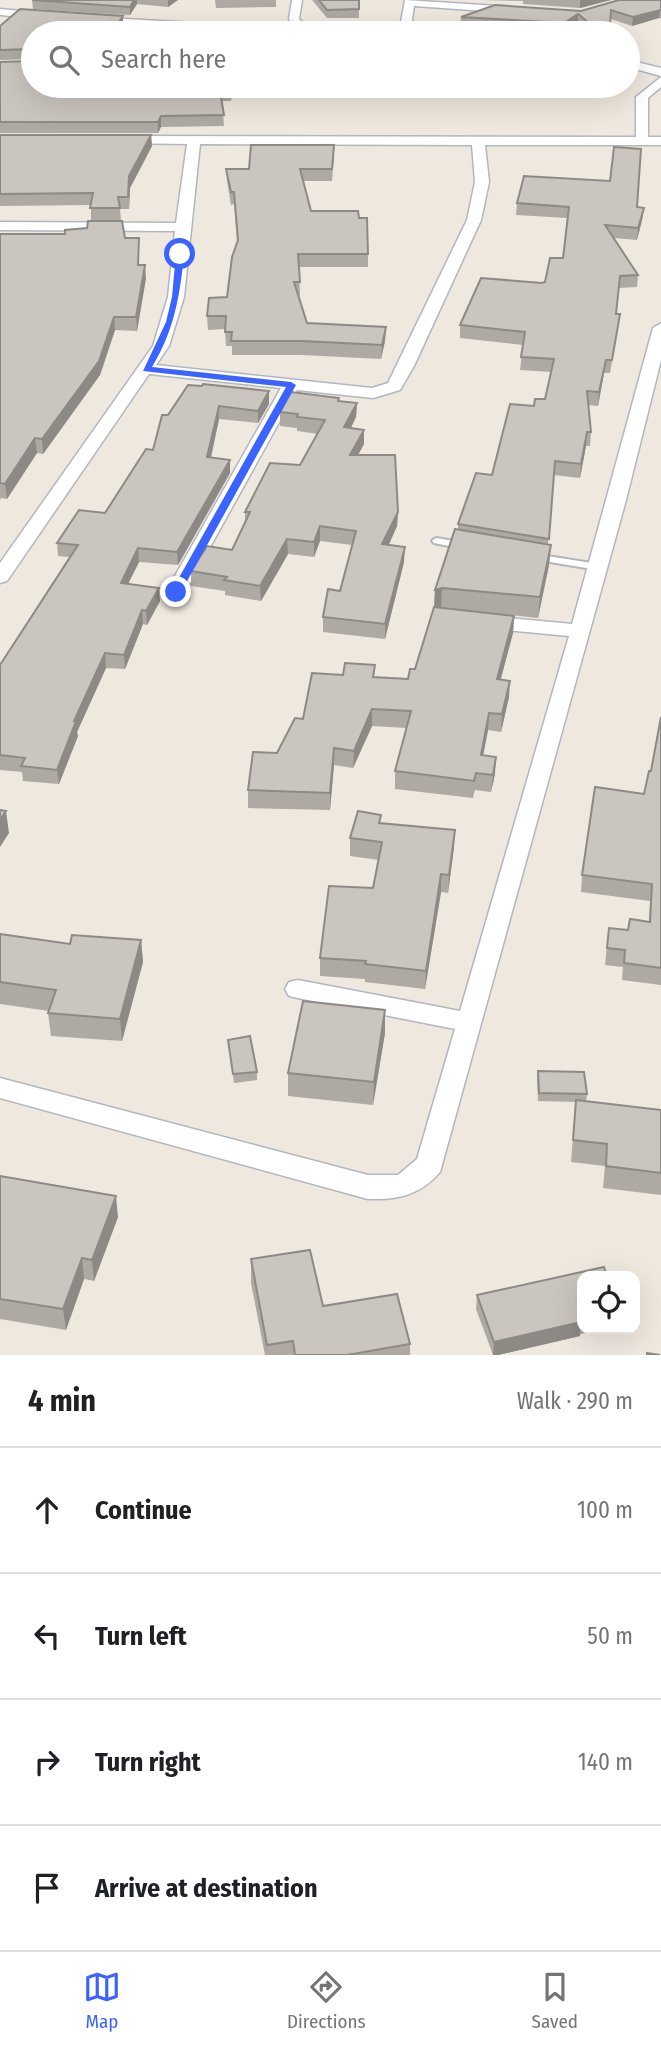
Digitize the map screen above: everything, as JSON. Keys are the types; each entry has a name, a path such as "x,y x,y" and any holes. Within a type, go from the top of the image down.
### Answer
{"street":[{"path":"295,21 297,0"},
{"path":"406,21 410,1 514,5 526,11"},
{"path":"0,12 53,16"},
{"path":"80,19 113,21"},
{"path":"640,67 659,69"},
{"path":"642,140 642,97 661,81"},
{"path":"111,139 661,141"},
{"path":"0,576 161,346 176,297 194,140"},
{"path":"146,369 373,393 394,386 406,366 474,220 482,182 478,140"},
{"path":"0,226 182,228"},
{"path":"0,1088 368,1187 394,1189 417,1180 430,1164 598,567 661,328"},
{"path":"176,592 291,385"},
{"path":"469,620 580,631"},
{"path":"298,989 470,1022"}],"lane":[{"path":"437,541 477,548"},
{"path":"517,554 598,567"}],"building":[{"path":"32,0 134,0 130,7"},
{"path":"319,0 359,0 359,9 327,10"},
{"path":"619,0 661,0 661,10 633,17 611,10 610,21 587,21 578,14 567,21 461,17 495,5 581,11"},
{"path":"20,9 123,16 120,21 21,21 21,49 0,50 0,26"},
{"path":"21,61 21,98 221,98 224,115 161,116 158,122 0,122 0,62"},
{"path":"0,135 151,135 129,176 128,197 118,197 120,208 90,208 93,193 0,194"},
{"path":"251,145 334,145 332,169 300,169 311,211 358,211 359,218 367,218 368,254 298,254 300,282 294,282 307,323 386,327 382,345 231,341 232,332 225,332 226,316 207,316 209,298 227,297 232,257 238,240 234,192 231,192 226,169 249,169"},
{"path":"614,147 641,149 637,207 644,208 638,228 605,225 638,275 620,276 616,314 620,314 612,360 606,360 599,392 587,391 591,432 587,432 581,464 555,461 549,539 458,524 476,473 492,475 510,404 534,406 535,399 545,399 554,359 521,357 525,332 460,325 481,278 542,283 545,282 550,258 563,258 569,207 517,203 524,176 610,181"},
{"path":"88,221 122,221 125,238 139,238 138,265 145,265 136,317 114,317 99,361 42,439 35,438 5,484 0,483 0,234 65,234 65,230 87,228"},
{"path":"203,384 269,391 258,411 219,406 207,457 230,460 177,552 138,548 121,583 159,588 146,611 142,610 124,655 105,653 74,721 57,770 21,766 25,758 0,755 0,665 78,545 57,543 79,510 105,513 146,449 153,450 162,415 168,415 188,385"},
{"path":"291,392 357,403 344,427 364,430 350,455 395,455 398,512 382,544 405,547 385,624 323,617 328,589 340,591 356,531 320,526 314,542 287,539 260,586 191,571 207,546 232,550 250,512 245,512 270,463 300,465 325,420 280,412"},
{"path":"455,529 551,545 540,597 442,588 435,590"},
{"path":"434,607 514,616 497,679 510,681 502,714 489,713 481,755 496,757 493,775 476,773 474,781 395,771 411,711 372,709 354,751 334,748 330,793 248,790 253,752 277,753 295,718 303,719 312,673 343,675 345,663 375,665 373,677 408,679 410,669 415,669"},
{"path":"661,717 661,968 624,963 625,950 607,948 609,928 628,930 630,919 650,922 652,884 582,875 595,787 644,794"},
{"path":"358,811 381,815 379,823 455,830 449,875 441,874 426,971 365,964 366,961 320,958 329,886 373,888 382,842 350,838"},
{"path":"0,934 70,944 72,935 141,940 120,1019 48,1013 56,990 0,982"},
{"path":"303,1001 385,1010 374,1082 288,1073"},
{"path":"250,1036 257,1072 233,1074 228,1040"},
{"path":"538,1071 584,1072 587,1094 539,1093"},
{"path":"576,1100 661,1110 661,1173 606,1166 607,1144 573,1140"},
{"path":"0,1176 116,1196 92,1260 82,1258 63,1309 0,1299"},
{"path":"310,1250 323,1306 397,1294 410,1344 347,1355 295,1355 293,1341 267,1345 251,1259"},
{"path":"604,1267 605,1271 586,1271"},
{"path":"577,1273 577,1323 494,1342 477,1295"}],"route":[{"path":"176,592 291,385 146,369 161,346 170,322 176,297 180,254"}]}
